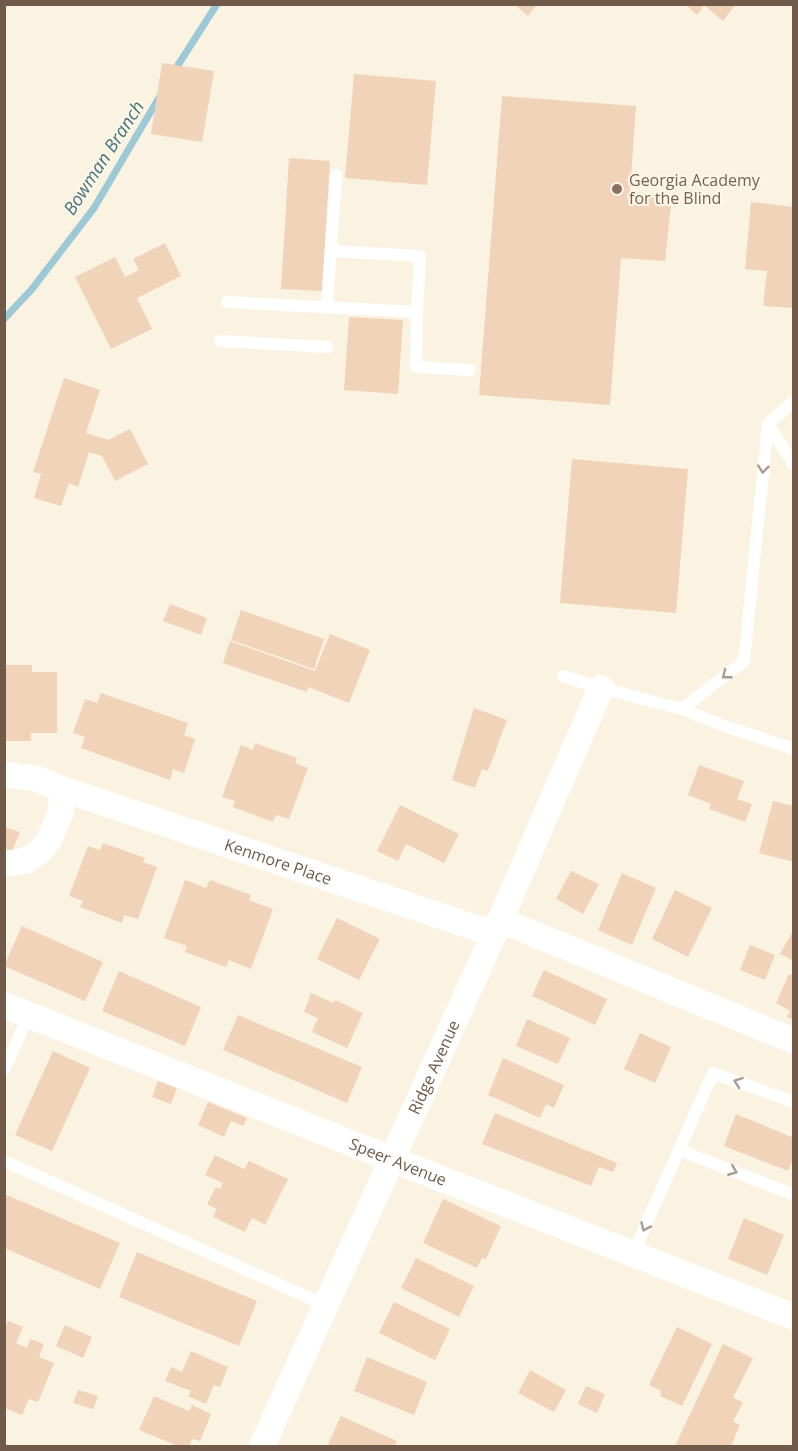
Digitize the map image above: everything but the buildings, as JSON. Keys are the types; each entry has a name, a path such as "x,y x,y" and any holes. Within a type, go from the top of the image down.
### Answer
{"street":[{"name":"Ridge Avenue","path":"262,1446 497,927 602,688"},
{"name":"Kenmore Place","path":"4,775 35,778 62,789 497,927 794,1041"},
{"path":"4,864 25,861 39,852 49,840 61,811 62,789"},
{"name":"Speer Avenue","path":"4,1005 793,1316"}],"lane":[{"path":"327,306 336,175"},
{"path":"331,251 420,256 416,367 470,370"},
{"path":"227,302 417,312"},
{"path":"220,341 327,347"},
{"path":"682,709 744,661 768,424 794,401"},
{"path":"768,424 794,465"},
{"path":"563,676 682,709 727,727 794,749"},
{"path":"4,1070 29,1015"},
{"path":"633,1254 713,1073 794,1102"},
{"path":"679,1150 794,1195"},
{"path":"4,1161 326,1305"}],"waterway":[{"name":"Bowman Branch","path":"173,73 217,4"},
{"name":"Bowman Branch","path":"4,319 32,289 94,208 160,96"}],"place":[{"name":"Georgia Academy for the Blind","path":"617,189"}]}
